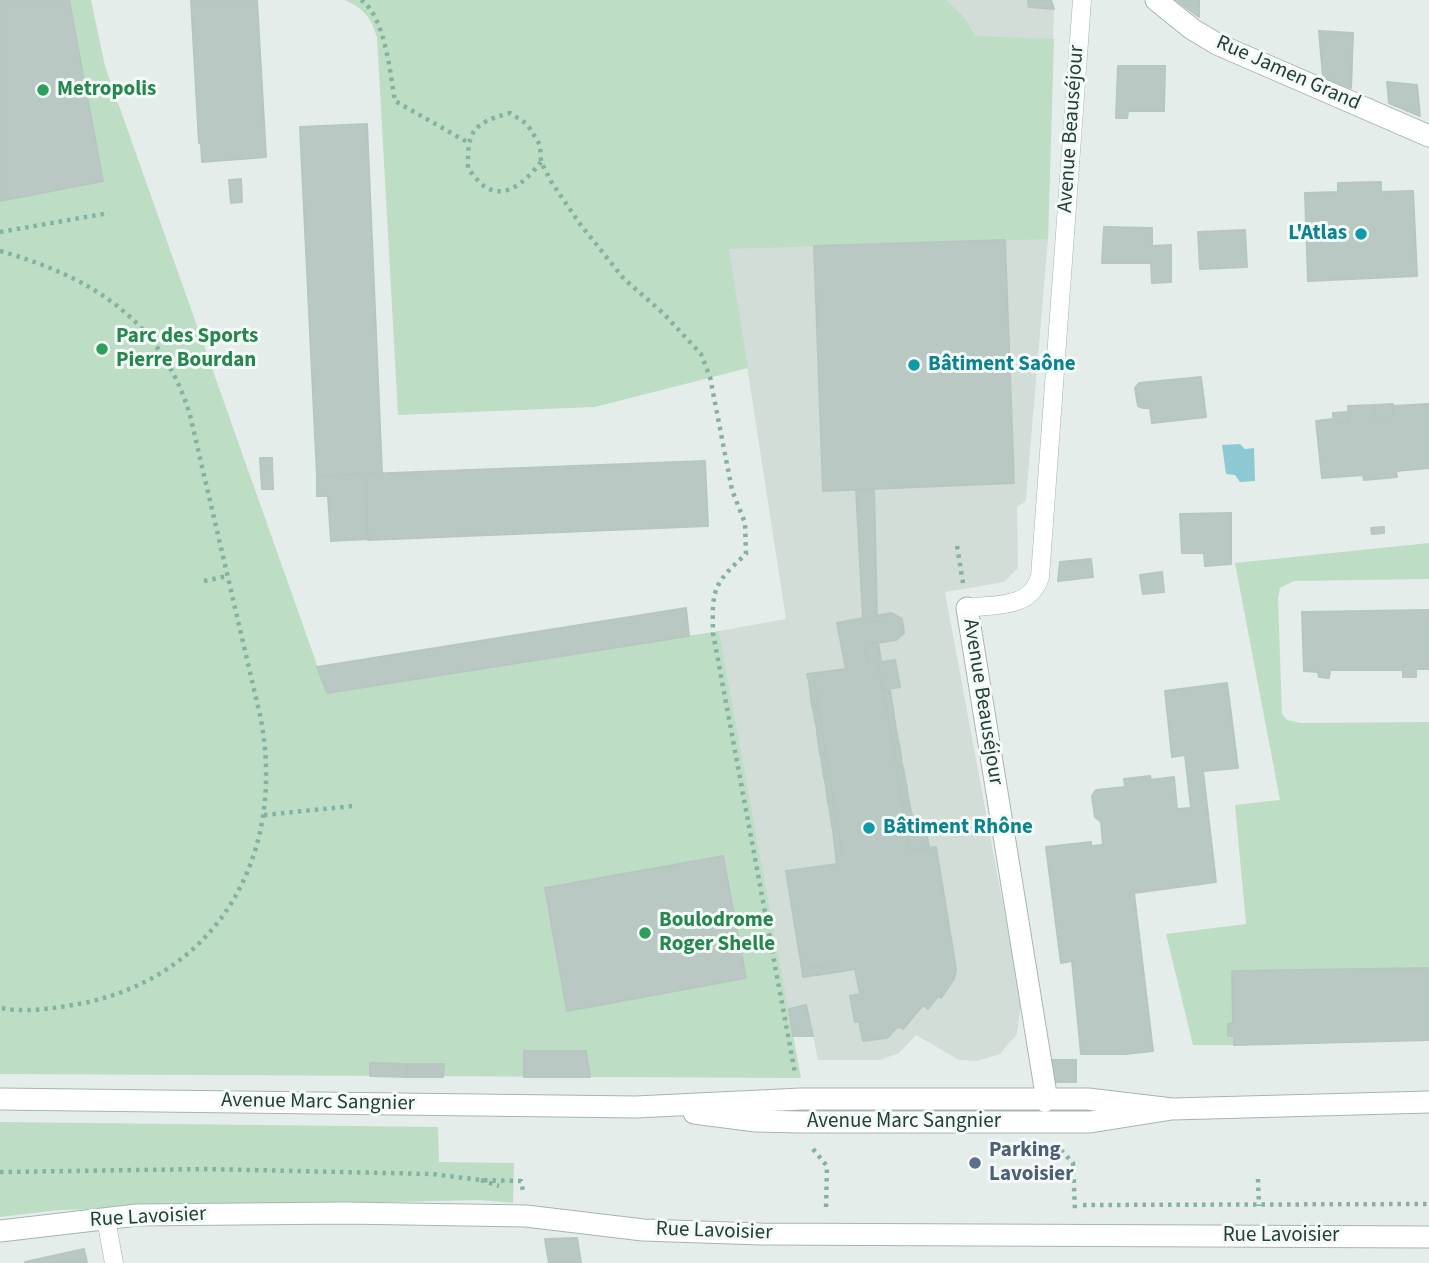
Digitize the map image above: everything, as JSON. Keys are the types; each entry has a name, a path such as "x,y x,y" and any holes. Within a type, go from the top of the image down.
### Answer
{"street":[{"name":"Rue Jamen Grand","path":"1156,0 1192,29 1217,44 1429,136"},
{"name":"Avenue Beauséjour","path":"967,608 1045,1088 1045,1111"},
{"name":"Avenue Marc Sangnier","path":"0,1099 636,1107 801,1099 1045,1111"},
{"name":"Avenue Marc Sangnier","path":"636,1107 756,1121 800,1122 1045,1111 1088,1100 1172,1109 1429,1102"},
{"name":"Rue Lavoisier","path":"0,1231 136,1215 474,1214 526,1216 643,1230 824,1234 1429,1237"}],"lane":[{"name":"Avenue Beauséjour","path":"967,608 1023,601 1031,594 1040,577 1082,0"},
{"path":"106,1219 114,1263"}],"path":[{"path":"361,0 368,5 384,40 395,101 467,142"},
{"path":"541,162 518,187 499,192 484,186 468,169 467,142 479,125 492,118 510,113 527,124 540,145 541,162 552,183 580,224 624,279 663,313 701,354 710,377 732,490 745,523 746,534 746,554 722,576 712,600 713,633 801,1099"},
{"path":"0,232 110,213"},
{"path":"0,251 58,270 102,294 137,324 157,345 171,366 190,415 263,734 267,772 264,815 256,851 234,899 212,930 181,958 148,980 98,1000 43,1010 0,1008"},
{"path":"957,546 967,608"},
{"path":"204,582 228,576"},
{"path":"264,815 353,806"},
{"path":"1045,1111 1044,1131 1073,1163 1076,1235"},
{"path":"800,1122 801,1135 827,1166 824,1234"},
{"path":"0,1172 205,1169 432,1174 481,1180 521,1181"},
{"path":"481,1180 502,1187"},
{"path":"512,1190 527,1194"},
{"path":"814,1204 827,1204"},
{"path":"1074,1205 1429,1204"}],"shaded area":[{"path":"661,0 1051,0 1054,9 1048,239 1026,498 1025,502 1017,507 1018,568 1004,582 945,592 1021,1002 1017,1034 1000,1054 977,1061 959,1060 916,1035 899,1053 880,1060 818,1060 813,1036 793,1036 719,631 786,619 729,249"}],"green space":[{"name":"Parc des Sports Pierre Bourdan","path":"0,0 91,0 105,66 327,693 719,631 801,1078 0,1074"},
{"path":"345,0 946,0 964,17 975,36 1054,39 1048,239 729,249 748,368 595,407 398,415 377,37 366,14"},
{"path":"1429,543 1429,579 1294,581 1280,588 1278,598 1282,714 1287,720 1301,723 1429,722 1429,968 1228,1024 1228,1036 1234,1036 1234,1045 1193,1045 1166,934 1246,924 1235,805 1280,800 1235,563"},
{"path":"0,1122 438,1127 439,1162 514,1163 513,1203 479,1200 59,1210 0,1217"}],"water":[{"path":"1240,444 1245,449 1254,448 1255,481 1240,482 1235,475 1226,474 1222,445"}],"building":[{"name":"Metropolis","path":"0,0 69,0 103,181 0,201"},
{"path":"191,0 257,0 266,157 202,162"},
{"path":"1028,0 1051,0 1054,9 1029,7"},
{"path":"1176,0 1199,0 1199,17 1184,6"},
{"path":"1319,31 1353,33 1351,88 1323,77"},
{"path":"1118,66 1165,66 1164,111 1128,111 1127,118 1116,118"},
{"path":"1387,82 1417,85 1420,116 1389,103"},
{"path":"367,124 382,473 317,476 300,127"},
{"path":"241,179 242,202 231,203 229,180"},
{"name":"L'Atlas","path":"1381,182 1381,192 1413,191 1417,276 1308,281 1305,193 1338,192 1338,183"},
{"path":"1104,227 1152,228 1152,246 1171,245 1171,282 1152,283 1151,263 1102,263"},
{"path":"1245,230 1247,267 1200,269 1198,232"},
{"name":"Bâtiment Saône","path":"1005,240 1014,483 823,491 814,246"},
{"path":"1201,377 1206,417 1152,423 1150,408 1138,406 1135,388 1139,383"},
{"path":"1393,404 1393,418 1375,419 1374,405"},
{"path":"1428,404 1429,468 1396,471 1397,477 1364,480 1363,475 1322,478 1316,421 1349,421 1348,406 1374,405 1375,419 1393,418 1393,406"},
{"path":"1348,412 1349,421 1339,422 1333,419 1333,413"},
{"path":"260,458 272,458 273,489 262,489"},
{"path":"705,461 708,526 368,540 366,474"},
{"path":"366,474 368,539 331,541 328,496 317,496 317,476"},
{"path":"874,489 877,616 863,618 856,490"},
{"path":"1231,513 1231,564 1205,566 1204,553 1182,553 1180,514"},
{"path":"1384,527 1384,533 1372,534 1371,528"},
{"path":"1091,559 1093,577 1058,581 1060,562"},
{"path":"1162,572 1164,592 1143,594 1140,575"},
{"path":"686,608 689,636 327,693 317,667"},
{"path":"1429,610 1429,669 1416,669 1416,677 1403,677 1403,670 1330,670 1329,678 1319,677 1318,672 1304,671 1302,612"},
{"name":"Bâtiment Rhône","path":"891,613 902,619 904,633 896,640 865,645 868,664 878,663 882,690 890,691 883,692 888,716 894,715 888,718 892,741 898,740 899,744 893,745 896,765 902,764 903,768 897,768 900,791 907,789 907,792 900,794 905,818 912,816 912,823 905,824 910,850 936,847 956,969 954,979 941,998 938,996 928,1009 923,1005 903,1029 898,1026 887,1038 863,1041 859,1021 855,1022 850,996 860,994 855,969 837,972 836,964 802,969 786,871 837,864 836,857 843,856 838,830 833,830 832,826 838,826 833,805 829,806 828,802 833,801 830,780 824,778 830,777 826,756 821,757 820,754 826,753 822,733 817,733 817,730 822,729 818,708 813,709 812,706 818,705 814,681 809,682 807,674 846,669 837,623 869,617 870,623 882,621"},
{"path":"891,613 882,621 870,623 869,617"},
{"path":"878,642 881,662 895,660 900,687 882,690 878,663 868,664 865,645"},
{"path":"814,681 818,705 812,706 809,682"},
{"path":"1227,683 1238,768 1203,771 1216,882 1134,893 1153,1051 1081,1054 1072,961 1061,963 1046,847 1091,842 1091,846 1103,845 1101,822 1095,817 1092,796 1096,790 1125,787 1124,779 1174,777 1177,809 1191,808 1185,755 1172,757 1165,691"},
{"path":"890,691 894,715 888,716 883,692"},
{"path":"818,708 822,729 817,730 813,709"},
{"path":"894,717 898,740 892,741 888,718"},
{"path":"817,733 822,733 826,753 820,754"},
{"path":"899,744 902,764 896,765 893,745"},
{"path":"826,756 830,777 824,778 821,757"},
{"path":"897,768 903,768 907,789 900,791"},
{"path":"825,780 830,780 833,801 828,802"},
{"path":"907,792 912,816 905,818 900,794"},
{"path":"833,805 838,826 832,826 829,806"},
{"path":"924,821 929,847 910,850 905,824"},
{"path":"833,830 838,830 843,856 836,857"},
{"name":"Boulodrome Roger Shelle","path":"723,856 746,978 567,1011 545,888"},
{"path":"836,964 837,972 803,977 802,969"},
{"path":"1429,968 1429,1040 1234,1045 1234,1036 1228,1036 1228,1024 1233,1023 1232,971"},
{"path":"806,1005 813,1036 793,1036 789,1009"},
{"path":"524,1051 586,1051 590,1077 524,1077"},
{"path":"1050,1060 1076,1060 1076,1082 1053,1082"},
{"path":"370,1063 407,1064 408,1077 370,1076"},
{"path":"407,1064 444,1064 443,1077 408,1077"},
{"path":"577,1238 581,1263 549,1263 545,1239"},
{"path":"84,1249 87,1263 25,1263 25,1262"}],"place":[{"name":"Metropolis","path":"43,90"},
{"name":"L'Atlas","path":"1361,234"},
{"name":"Parc des Sports Pierre Bourdan","path":"102,349"},
{"name":"Bâtiment Saône","path":"914,365"},
{"name":"Bâtiment Rhône","path":"869,828"},
{"name":"Boulodrome Roger Shelle","path":"645,933"},
{"name":"Parking Lavoisier","path":"975,1163"}]}
